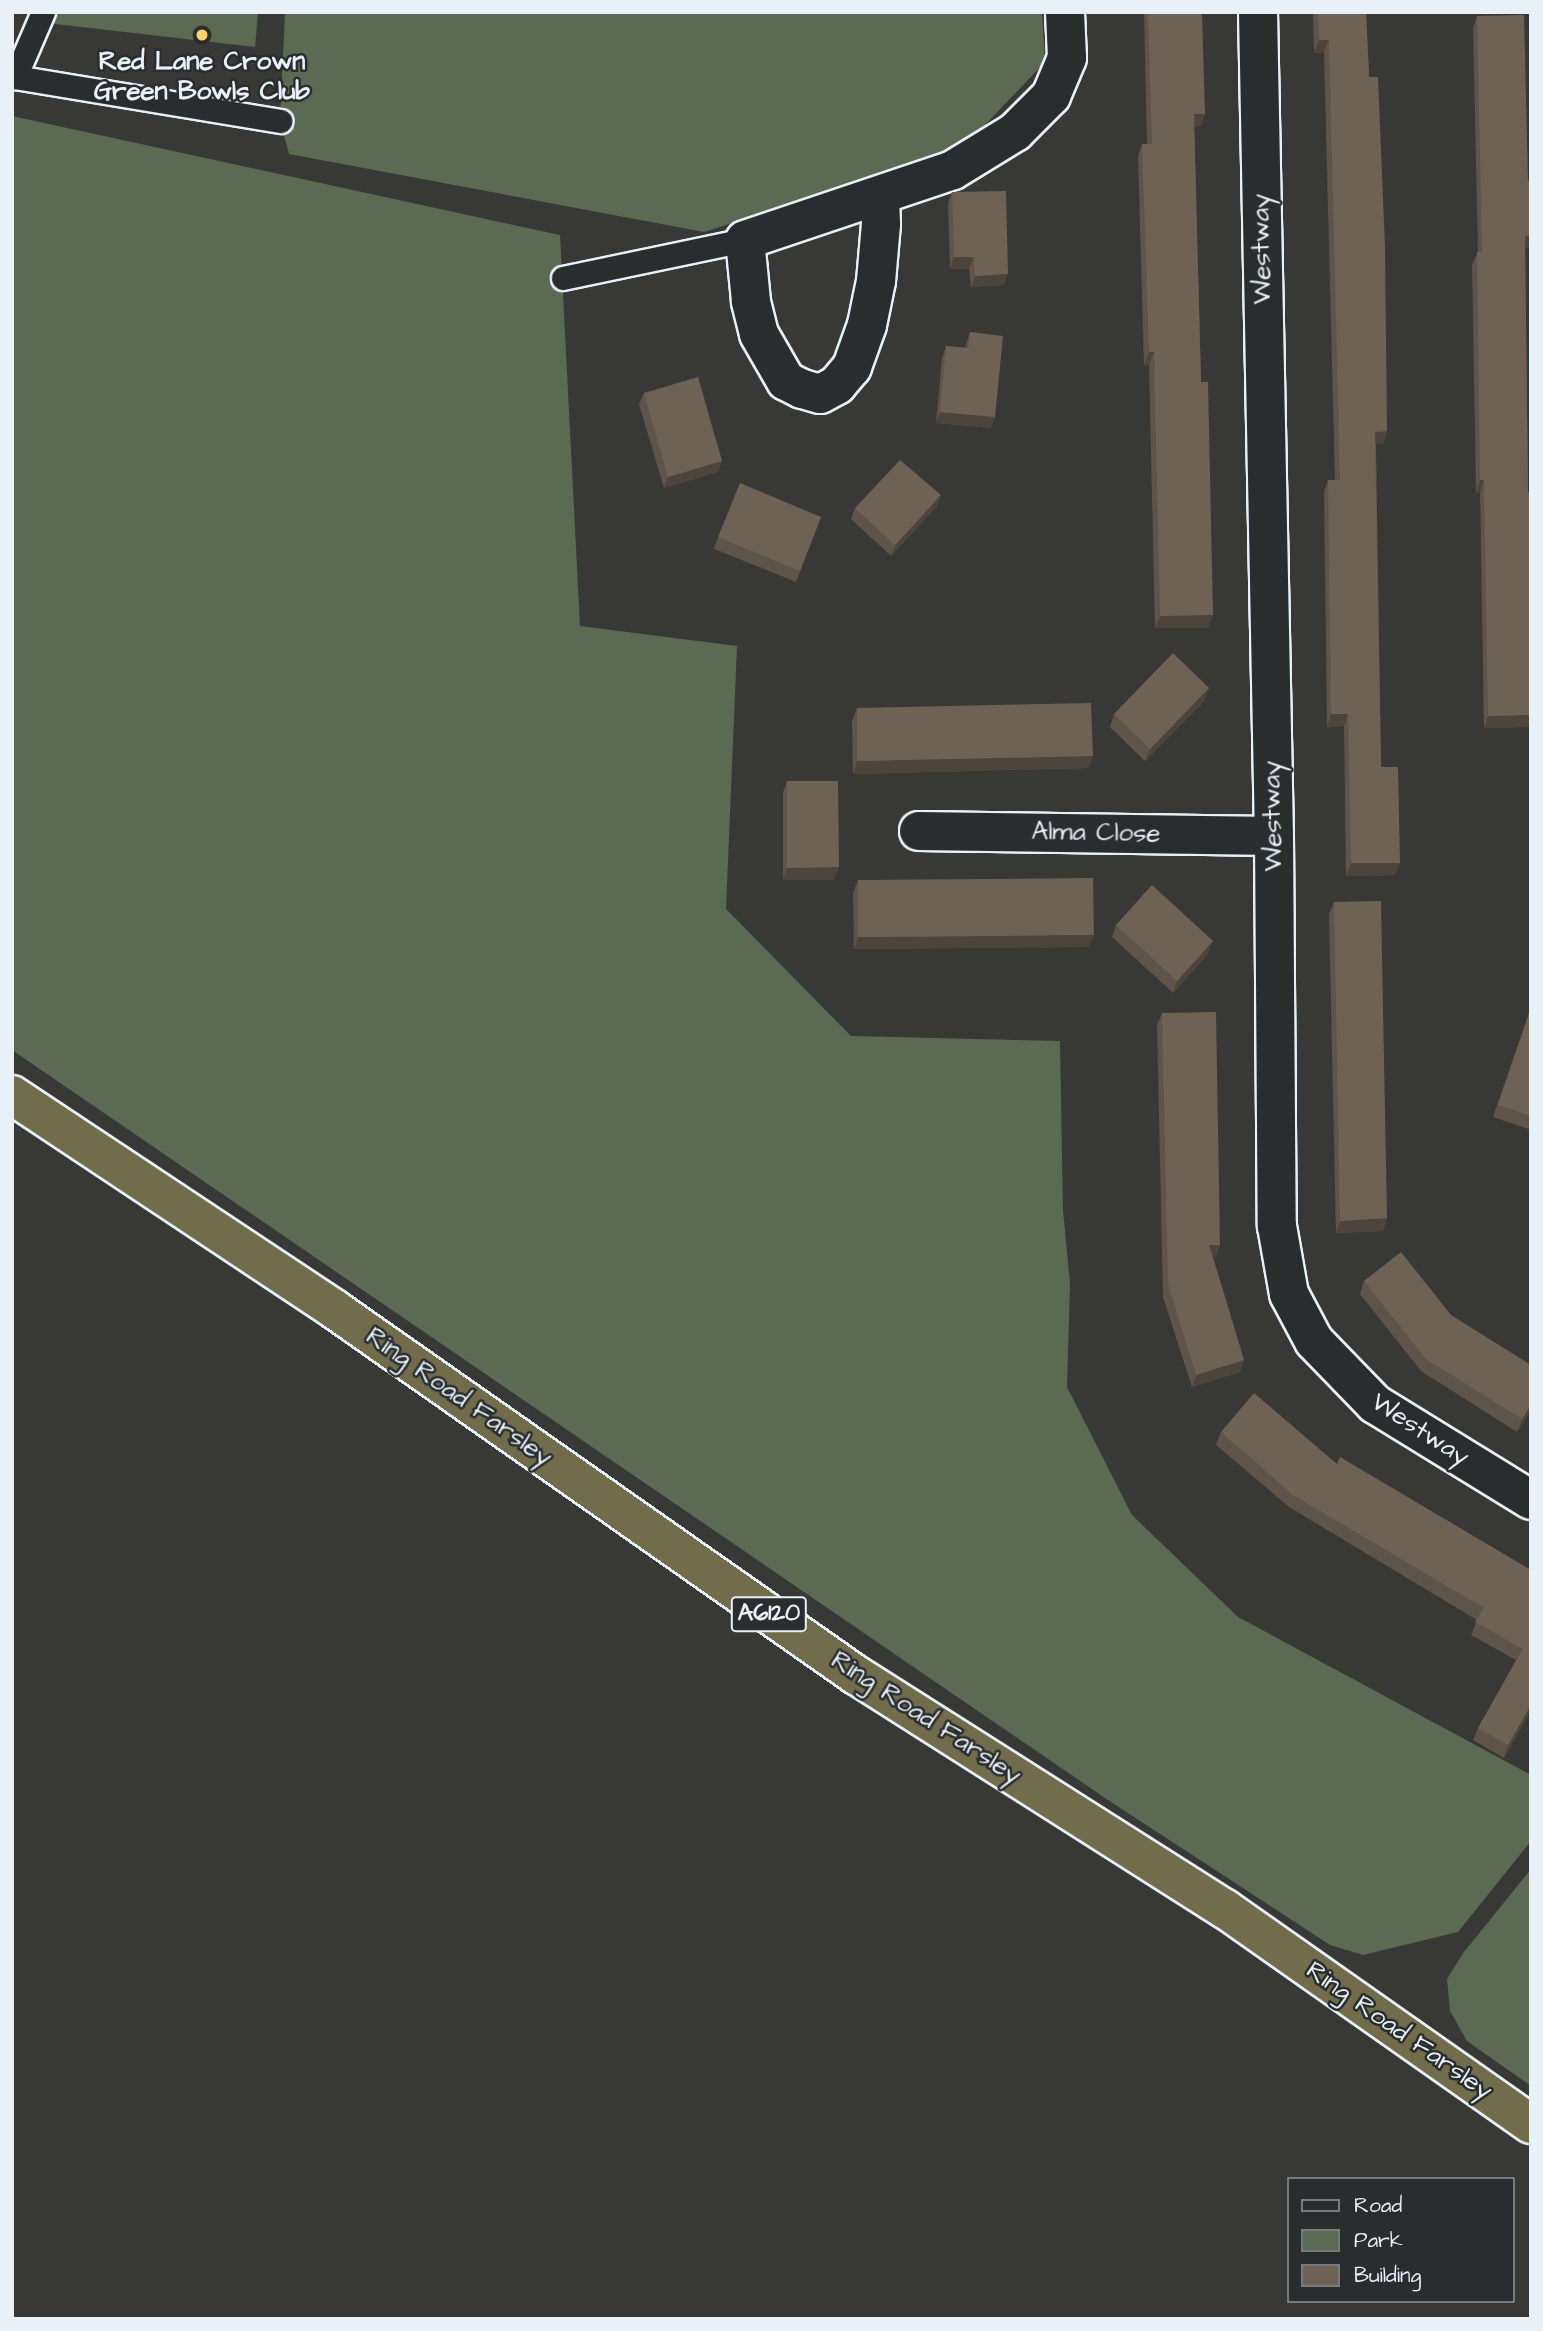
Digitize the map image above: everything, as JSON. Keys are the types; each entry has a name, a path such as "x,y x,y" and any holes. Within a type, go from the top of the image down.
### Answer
{"highway":[{"name":"Ring Road Farsley","path":"12,1095 334,1309 856,1675 1225,1909 1531,2124"}],"street":[{"path":"880,196 881,224 876,281 867,325 852,367 837,386 820,394 786,381 759,334 747,278 745,240 953,170 1015,132 1051,96 1067,58 1065,12"},
{"name":"Westway","path":"1258,12 1274,836 1277,1226 1289,1294 1314,1341 1375,1404 1531,1500"},
{"name":"Alma Close","path":"919,831 1274,836"}],"lane":[{"path":"43,12 15,78 280,121"},
{"path":"563,278 745,240"}],"green space":[{"name":"Red Lane Crown Green Bowls Club","path":"43,12 258,12 255,47 38,22"},
{"path":"285,12 1042,12 1045,62 962,149 704,232 289,154 280,121"},
{"path":"12,116 560,235 580,626 737,646 726,909 851,1036 1060,1041 1063,1210 1070,1283 1067,1387 1132,1515 1238,1617 1531,1775 1531,1841 1458,1932 1363,1955 1330,1945 1108,1800 12,1050"},
{"path":"1531,1869 1531,2086 1467,2041 1450,2011 1447,1979 1464,1952"}],"building":[{"path":"1148,12 1202,12 1205,114 1194,114 1201,382 1208,382 1213,615 1160,616 1154,352 1149,352 1142,144 1152,144"},
{"path":"1318,12 1366,12 1369,77 1378,77 1385,247 1387,431 1375,432 1381,767 1398,767 1400,863 1351,863 1348,714 1331,714 1328,480 1340,480 1329,40 1319,40"},
{"path":"1524,15 1528,181 1531,180 1531,236 1525,236 1528,492 1531,492 1531,715 1488,716 1484,480 1480,480 1477,252 1482,251 1477,16"},
{"path":"1006,191 1008,274 975,276 974,257 954,257 952,192"},
{"path":"970,332 1003,336 995,417 940,412 946,346 968,348"},
{"path":"698,377 722,461 668,477 644,393"},
{"path":"900,460 941,495 895,545 855,508"},
{"path":"740,483 821,517 800,571 718,537"},
{"path":"1173,653 1209,688 1150,749 1114,714"},
{"path":"1091,703 1093,756 857,761 857,708"},
{"path":"787,781 838,781 839,867 787,868"},
{"path":"1093,878 1094,935 858,937 858,880"},
{"path":"1152,885 1213,941 1177,981 1116,925"},
{"path":"1381,901 1387,1218 1340,1221 1334,902"},
{"path":"1531,1008 1531,1116 1498,1105"},
{"path":"1216,1012 1220,1245 1209,1245 1244,1360 1196,1375 1168,1284 1162,1013"},
{"path":"1401,1252 1451,1315 1531,1365 1531,1405 1522,1419 1426,1359 1364,1281"},
{"path":"1254,1393 1337,1464 1340,1457 1531,1570 1531,1705 1508,1745 1478,1728 1523,1649 1475,1622 1484,1608 1293,1495 1221,1432"}],"place":[{"name":"Red Lane Crown Green Bowls Club","path":"202,35"}]}
